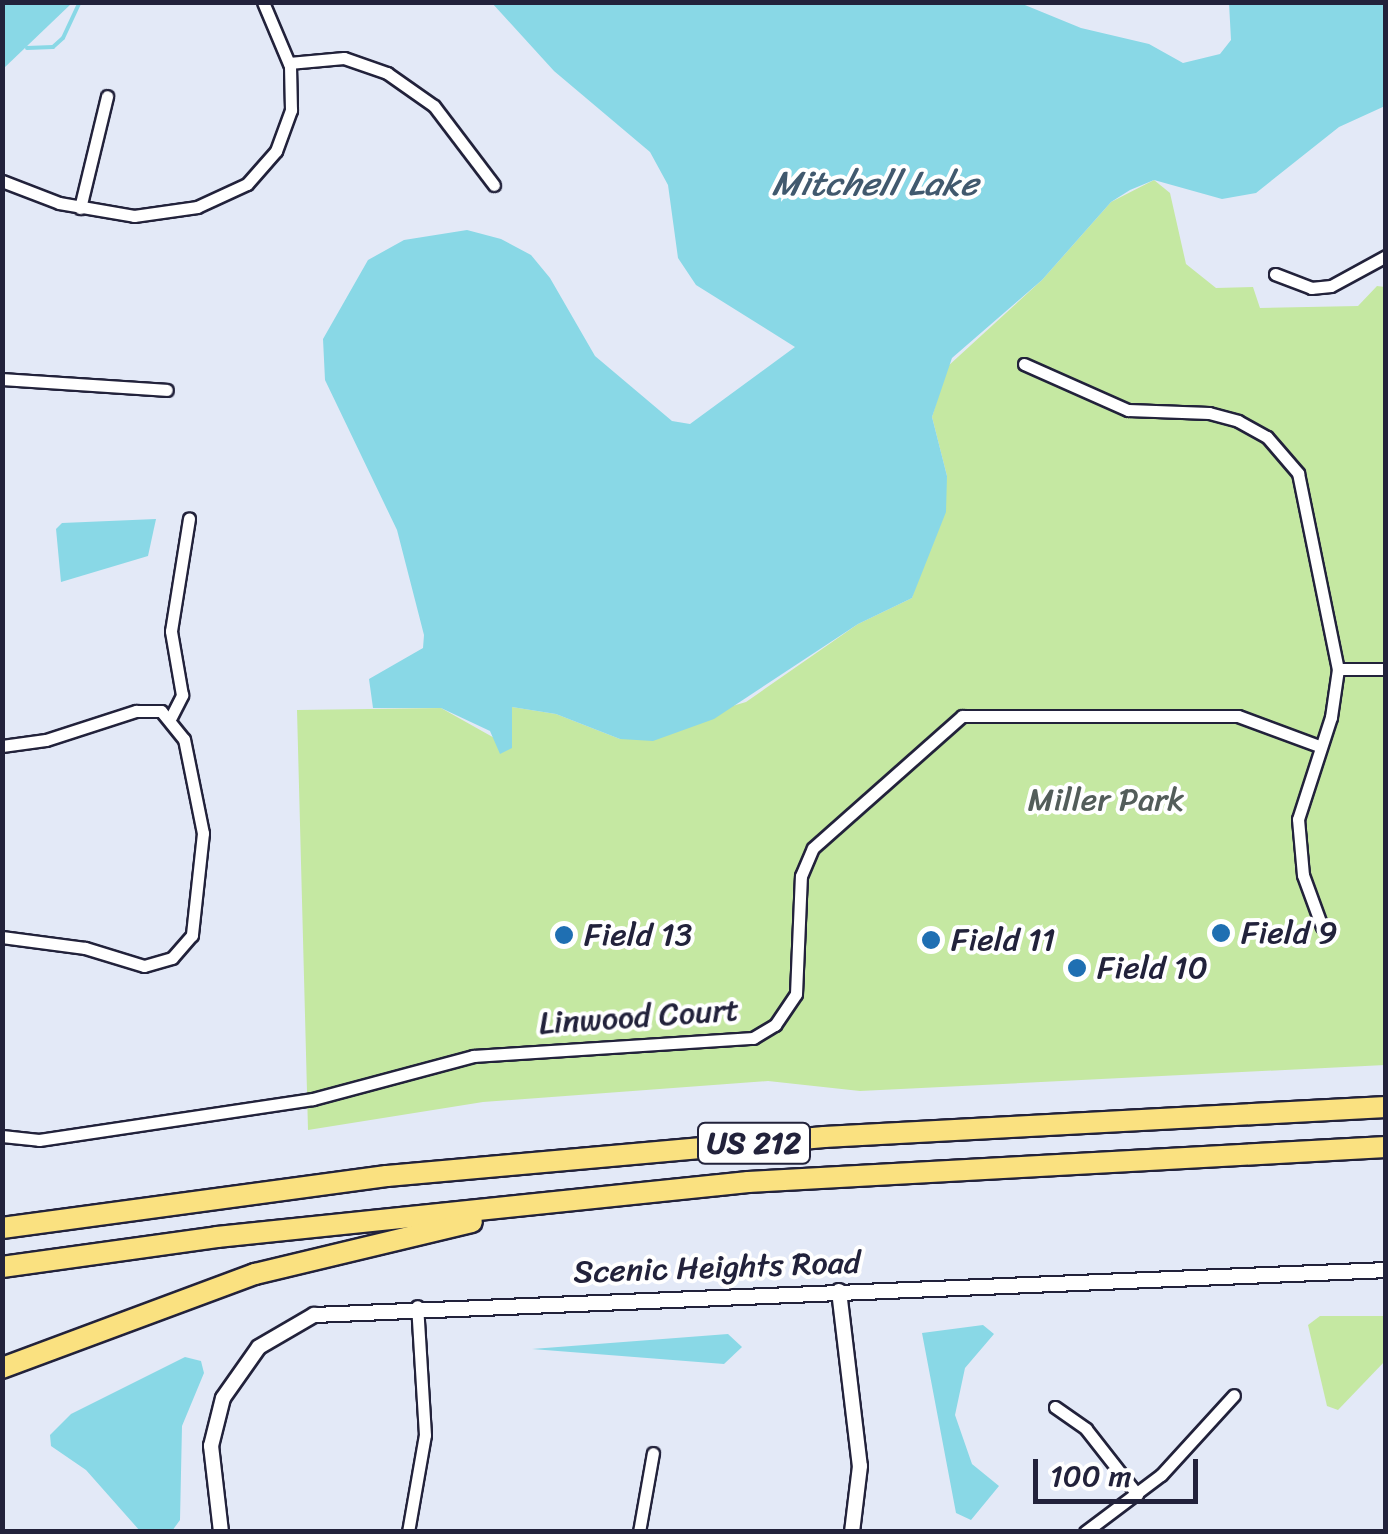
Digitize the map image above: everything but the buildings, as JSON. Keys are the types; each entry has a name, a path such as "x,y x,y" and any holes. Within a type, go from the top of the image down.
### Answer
{"highway":[{"path":"1272,1112 1386,1097"},
{"name":"US 212","path":"2,1228 238,1194 824,1137 1386,1107"},
{"name":"US 212","path":"2,1268 217,1237 748,1182 1278,1152 1386,1150"},
{"path":"2,1368 148,1310 366,1246 472,1222 748,1182"},
{"path":"2,1217 126,1200 238,1194"}],"street":[{"path":"2,181 80,208 166,214 247,184 285,131 289,63 263,2"},
{"path":"289,63 344,58 387,72 434,106 494,185"},
{"path":"80,208 107,96"},
{"path":"1275,274 1311,288 1331,286 1386,256"},
{"path":"1024,364 1128,410 1224,416 1279,448 1305,492 1338,669 1320,746 1302,798 1298,840 1306,891 1322,926"},
{"path":"2,379 168,390"},
{"path":"172,717 182,695 172,630 189,518"},
{"path":"1338,669 1386,669"},
{"path":"2,746 46,740 148,709 172,717 184,739 203,833 195,920 184,948 144,966 85,948 2,937"},
{"name":"Linwood Court","path":"2,1136 39,1140 313,1099 474,1056 753,1038 774,1025 796,994 801,876 813,848 962,716 1238,716 1320,746"},
{"name":"Scenic Heights Road","path":"221,1532 211,1446 222,1398 244,1363 285,1327 314,1315 417,1306 1386,1270"},
{"path":"839,1291 860,1466 852,1532"},
{"path":"408,1532 425,1435 417,1306"},
{"path":"1085,1532 1137,1494 1234,1395"},
{"path":"1055,1407 1086,1429 1137,1494"},
{"path":"639,1532 653,1453"}],"green space":[{"name":"Miller Park","path":"1154,180 1170,193 1186,264 1216,288 1253,287 1260,308 1358,306 1377,286 1385,287 1385,1065 860,1091 768,1081 483,1102 308,1130 297,710 441,708 512,748 512,707 556,714 620,739 746,702 858,624 912,598 947,476 932,417 947,367 1042,280 1111,202"},
{"path":"1320,1316 1385,1316 1385,1361 1338,1410 1327,1406 1308,1325"}],"water":[{"path":"3,2 72,3 3,69"},
{"name":"Mitchell Lake","path":"492,3 1020,3 1081,28 1149,44 1183,63 1220,54 1231,40 1229,3 1385,3 1385,106 1339,127 1256,193 1222,199 1154,180 1130,190 1111,202 1042,280 952,358 932,417 947,476 946,512 912,598 858,624 714,719 653,741 620,739 556,714 512,707 512,748 500,754 490,731 441,708 373,708 369,679 423,648 424,635 397,530 325,380 323,339 368,260 404,240 467,230 501,239 531,255 550,278 595,356 672,421 690,424 795,347 696,285 678,258 668,185 650,152 554,71"},
{"path":"156,519 148,556 61,582 56,529 62,523"},
{"path":"983,1325 994,1334 965,1368 955,1415 972,1464 999,1486 971,1520 956,1513 922,1333"},
{"path":"728,1334 742,1347 724,1364 532,1349"},
{"path":"185,1357 201,1361 204,1373 182,1426 180,1520 172,1531 140,1531 86,1470 51,1446 50,1435 71,1414"}],"waterway":[{"path":"27,48 53,47 63,38 80,2"}],"place":[{"name":"Field 9","path":"1221,933"},
{"name":"Field 13","path":"564,935"},
{"name":"Field 11","path":"931,940"},
{"name":"Field 10","path":"1077,968"}]}
